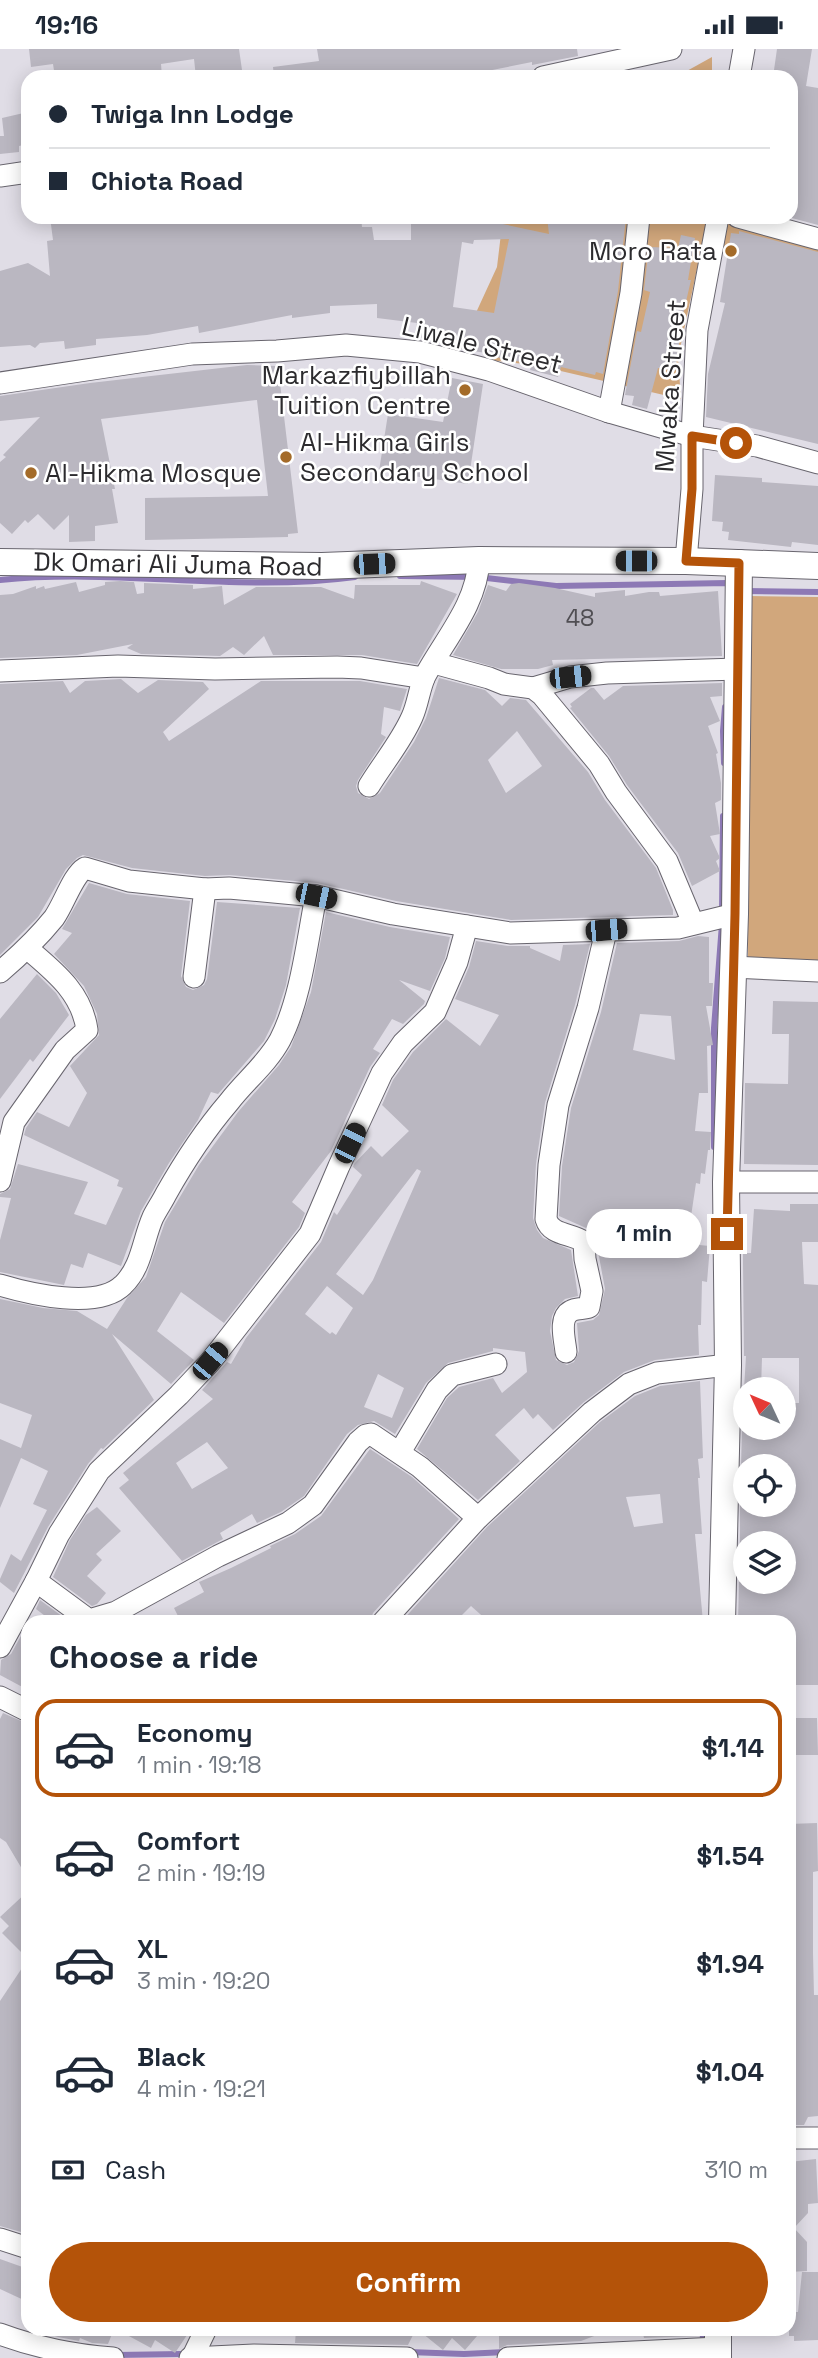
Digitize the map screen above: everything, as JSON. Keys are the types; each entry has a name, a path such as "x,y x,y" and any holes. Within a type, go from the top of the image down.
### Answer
{"street":[{"path":"578,70 671,49"},
{"path":"740,70 744,49"},
{"path":"0,176 21,173"},
{"name":"Mwaka Street","path":"609,412 631,293 638,224"},
{"name":"Mwaka Street","path":"686,561 692,489 697,330 717,224"},
{"path":"763,224 818,239"},
{"name":"Liwale Street","path":"0,383 192,354 346,345 420,352 489,370 609,412 692,436 758,446 818,463"},
{"path":"369,786 403,734 413,715 429,670 456,628 478,577 480,560"},
{"name":"Dk Omari Ali Juma Road","path":"0,562 322,566 480,560 686,561 818,566"},
{"path":"722,1615 728,1365 726,1182 732,967 717,918 739,563"},
{"path":"0,671 118,666 215,669 337,667 429,670 489,678 504,684 533,688 570,677 607,673 731,669"},
{"path":"533,688 582,742 667,861 717,918"},
{"path":"0,972 28,949 56,915 71,891 78,872 85,868 129,881 316,896 393,914 510,933 678,928 717,918"},
{"path":"194,977 205,889"},
{"path":"0,1285 33,1295 63,1299 108,1293 123,1286 135,1268 153,1218 185,1164 228,1103 279,1043 288,1024 303,967 316,896"},
{"path":"0,1647 59,1534 99,1471 179,1395 210,1361 310,1234 382,1073 403,1042 435,1012 457,962 467,926"},
{"path":"566,1352 563,1324 566,1315 572,1310 589,1307 592,1291 584,1242 548,1226 546,1219 549,1165 564,1080 584,1020 606,930"},
{"path":"0,1181 14,1122 65,1049 87,1030 81,1004 57,973 28,949"},
{"path":"732,967 818,971"},
{"path":"726,1182 818,1182"},
{"path":"400,1452 438,1390 452,1375 496,1364"},
{"path":"389,1615 478,1518 592,1412 629,1384 657,1373 728,1365"},
{"path":"106,1615 218,1556 288,1523 313,1505 358,1441 366,1435 371,1434 400,1452 478,1518"},
{"path":"36,1581 82,1615"},
{"path":"0,1697 21,1708"},
{"path":"796,2139 818,2138"},
{"path":"0,2239 21,2246"},
{"path":"0,2334 32,2346 68,2354 113,2358"},
{"path":"202,2336 191,2358 407,2358"},
{"path":"508,2358 718,2345"}],"shaded area":[{"path":"712,57 712,70 689,70"},
{"path":"502,224 798,224 818,228 818,280 703,241 678,358 681,399 535,365 488,360 474,317 497,267"},
{"path":"749,596 818,597 818,971 748,968"}],"building":[{"path":"29,49 239,49 242,70 195,70 194,59 161,64 161,70 54,70 53,64 31,67"},
{"path":"317,49 577,49 578,56 492,70 273,70 273,67 319,61"},
{"path":"777,49 812,49 806,86 818,88 818,225 798,220 798,70 774,70"},
{"path":"21,114 19,152 0,154 0,136 4,136 2,118"},
{"path":"51,224 362,224 362,227 372,227 374,240 411,240 411,224 503,224 549,234 548,224 625,224 618,291 603,374 596,372 595,375 561,367 558,377 530,370 532,364 414,336 417,323 377,318 377,304 330,306 330,313 292,318 292,315 199,333 198,326 147,335 96,339 96,345 65,349 64,341 40,343 35,348 30,345 0,347 0,271 28,263 50,276 47,241 53,240","holes":["509,239 494,313 453,307 462,242 473,244 474,240"]},
{"path":"739,231 818,252 818,444 706,417 708,374 725,303 720,302 731,233 739,234"},
{"path":"681,235 695,238 688,280 691,280 678,336 675,371 658,368 647,409 632,405 634,396 625,395 637,331 641,332 650,292 644,290 649,247 678,248"},
{"path":"247,365 275,366 277,383 280,383 298,533 288,534 288,537 145,540 145,498 268,496 257,400 101,419 115,489 112,489 118,523 95,526 95,541 69,542 69,515 54,530 38,514 28,523 25,520 12,534 0,523 0,462 6,457 3,455 40,417 0,421 0,396"},
{"path":"452,378 483,384 468,484 379,471 388,414 443,422"},
{"path":"715,475 818,486 818,545 792,542 791,547 728,540 729,532 722,531 723,522 712,521"},
{"path":"421,581 457,594 417,664 362,655 273,655 264,636 244,655 233,647 220,656 141,654 127,648 133,644 77,655 0,658 0,595 13,594 36,586 36,589 44,586 45,589 76,582 79,592 105,585 105,582 134,582 137,594 144,593 144,583 193,585 193,589 222,586 224,605 256,587 321,587 354,599 355,585 420,585"},
{"path":"519,583 595,597 595,593 625,590 625,596 649,592 659,592 660,596 718,591 722,656 552,660 553,665 538,669 501,669 453,655 478,612 488,585 506,591 511,584"},
{"path":"439,678 485,690 502,706 510,698 526,700 588,772 605,800 656,868 673,915 511,920 396,901 317,883 132,868 83,855 66,869 38,917 0,955 0,684 63,681 70,693 85,681 121,679 138,693 158,680 203,682 209,689 163,732 169,741 261,681 360,681 407,689 400,711 384,707 381,734 386,737 358,780 358,793 369,799 380,793 414,742 426,718","holes":["517,731 542,766 506,793 488,760"]},
{"path":"722,683 722,696 710,697 720,721 708,726 718,753 721,783 721,800 715,803 720,834 710,836 720,858 716,861 720,871 692,886 678,853 627,785 609,756 570,708 570,704 591,688 604,700 623,686"},
{"path":"89,883 127,894 190,901 181,976 186,987 193,990 204,985 207,979 217,902 300,908 286,985 275,1019 264,1041 218,1094 211,1092 198,1120 141,1211 121,1266 88,1253 83,1268 71,1264 64,1285 0,1272 0,1240 11,1198 0,1197 0,1194 10,1189 18,1164 88,1182 74,1214 106,1225 123,1188 117,1186 119,1180 24,1135 37,1112 69,1127 87,1093 70,1066 99,1035 97,1014 84,986 54,954 72,933 62,929"},
{"path":"326,912 450,937 445,958 430,991 399,980 425,1001 424,1004 403,1024 392,1019 373,1049 380,1053 370,1067 331,1151 292,1202 305,1213 299,1227 224,1323 181,1292 157,1331 194,1360 171,1384 112,1334 154,1400 101,1448 88,1464 48,1527 14,1593 0,1582 0,1579 11,1554 21,1561 47,1510 33,1504 48,1471 21,1458 0,1508 0,1439 21,1448 32,1415 0,1403 0,1299 43,1308 77,1311 107,1329 127,1298 146,1277 165,1222 199,1165 291,1047 311,992"},
{"path":"698,936 709,937 709,983 713,983 712,1006 706,1006 713,1045 707,1046 708,1093 699,1093 695,1131 711,1132 710,1150 705,1174 701,1173 700,1184 696,1183 690,1223 695,1224 695,1229 701,1229 699,1245 710,1246 707,1282 702,1281 701,1325 698,1325 699,1355 655,1360 624,1372 553,1430 538,1414 533,1419 524,1408 495,1435 520,1461 478,1500 417,1449 447,1398 459,1387 493,1378 502,1393 527,1372 525,1352 493,1348 493,1351 448,1363 426,1383 395,1434 374,1421 358,1425 347,1434 304,1496 281,1512 257,1523 252,1514 220,1533 223,1539 182,1561 119,1488 129,1480 123,1473 213,1399 202,1390 227,1362 231,1364 246,1338 321,1242 334,1212 337,1215 362,1175 353,1167 354,1164 371,1146 382,1157 409,1131 382,1105 393,1080 413,1052 446,1019 480,1046 499,1015 455,999 469,967 476,941 530,946 560,961 563,945 590,944 575,1005 545,1103 536,1164 533,1218 543,1238 571,1250 578,1296 565,1299 556,1308 550,1331 556,1360 567,1365 574,1362 579,1351 577,1323 593,1320 599,1315 605,1289 595,1235 559,1216 562,1166 571,1108 601,1012 617,943 679,941","holes":["640,1014 671,1016 675,1060 633,1050","417,1169 421,1171 373,1280 363,1295 336,1274","327,1286 353,1308 336,1335 332,1332 330,1334 305,1314","378,1374 404,1388 392,1418 364,1407","207,1442 228,1468 192,1489 176,1463"]},
{"path":"37,974 56,993 69,1015 33,1062 30,1059 0,1099 0,1019"},
{"path":"773,1001 818,1002 818,1165 744,1164 745,1083 788,1084 789,1034 772,1034"},
{"path":"790,1204 818,1204 818,1242 802,1242 804,1284 818,1285 818,1685 796,1685 796,1615 738,1615 739,1594 796,1594 796,1531 740,1531 740,1517 796,1517 796,1454 741,1454 742,1440 796,1440 796,1403 799,1403 799,1358 762,1358 761,1377 745,1377 743,1253 751,1253 754,1209 790,1211"},
{"path":"700,1381 703,1458 698,1459 698,1478 702,1534 695,1534 702,1615 481,1615 471,1606 462,1615 407,1615 487,1527 600,1422 635,1396 660,1386","holes":["660,1494 663,1523 634,1527 626,1497"]},
{"path":"370,1449 412,1477 459,1519 372,1615 178,1615 174,1608 204,1592 199,1582 271,1548 270,1546 295,1534 321,1516"},
{"path":"97,1507 121,1531 96,1554 102,1560 87,1576 106,1593 92,1606 53,1577 70,1540 86,1515"},
{"path":"40,1600 60,1615 44,1615 36,1609"},
{"path":"21,1636 21,1686 0,1675 1,1660 11,1654"},
{"path":"3,1713 21,1721 21,1867 6,1842 0,1838 0,1719"},
{"path":"796,1718 817,1718 818,1755 796,1755"},
{"path":"817,1823 818,1871 813,1872 813,1953 814,1995 818,1995 818,2116 808,2117 804,2125 796,2125 796,1824"},
{"path":"21,1898 21,1952 2,1933 9,1926 0,1917"},
{"path":"21,1970 21,2232 0,2226 0,2001"},
{"path":"816,2159 818,2203 808,2204 808,2213 796,2226 796,2161"},
{"path":"796,2230 807,2242 807,2271 796,2272"},
{"path":"0,2259 21,2266 21,2299 0,2289"},
{"path":"802,2272 818,2272 818,2340 794,2341"},
{"path":"55,2336 111,2336 108,2344"},
{"path":"129,2336 186,2336 175,2353 155,2340 151,2348"},
{"path":"296,2336 412,2336 408,2345 295,2343"},
{"path":"426,2336 477,2336 465,2350 452,2338 443,2350"},
{"path":"499,2336 594,2336 581,2341 507,2345 499,2349"},
{"path":"644,2336 697,2336 644,2338"}],"waterway":[{"path":"400,576 478,577 556,586 728,583 731,586"},
{"path":"0,580 89,577 266,583 355,577"},
{"path":"744,591 818,592"},
{"path":"724,763 725,707"},
{"path":"722,913 723,816"},
{"path":"714,1147 714,1028 722,924"},
{"path":"408,2352 506,2352"},
{"path":"116,2355 182,2354"}],"place":[{"name":"Moro Rata","path":"731,251"},
{"name":"Markazfiybillah Tuition Centre","path":"465,390"},
{"name":"Al-Hikma Girls Secondary School","path":"286,457"},
{"name":"Al-Hikma Mosque","path":"31,473"}],"route":[{"path":"727,1234 726,1182 735,914 739,563 686,561 692,489 692,436 736,443"}]}
